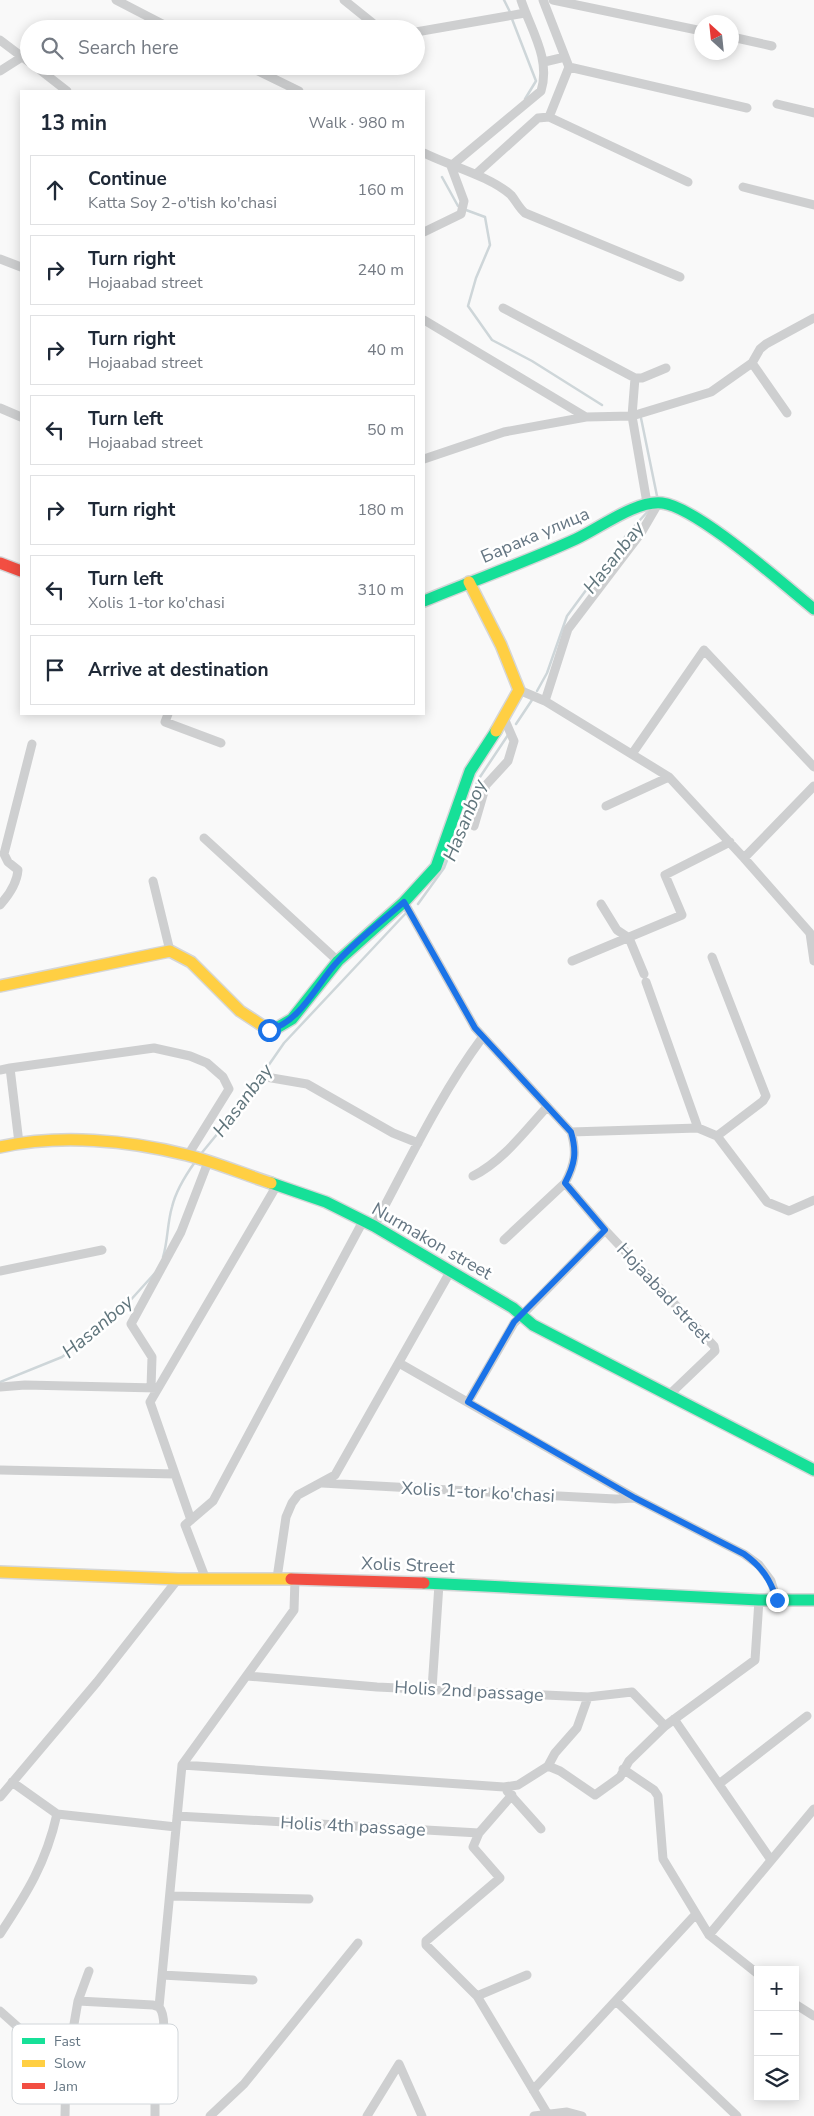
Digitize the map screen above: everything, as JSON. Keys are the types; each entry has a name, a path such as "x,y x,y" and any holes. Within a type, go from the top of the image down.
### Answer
{"street":[{"path":"116,0 155,20"},
{"path":"344,0 369,20"},
{"path":"451,166 540,91 544,79 544,62 521,0"},
{"path":"543,0 569,66 549,117"},
{"path":"553,0 694,29"},
{"path":"425,30 525,13"},
{"path":"739,39 772,46"},
{"path":"0,40 20,55"},
{"path":"544,62 566,57"},
{"path":"0,71 20,61"},
{"path":"569,66 747,108"},
{"path":"47,75 67,90"},
{"path":"266,75 297,90"},
{"path":"777,104 814,113"},
{"path":"476,174 538,118 549,117 688,182"},
{"path":"425,153 451,166 476,174 510,195 526,213 680,277"},
{"path":"425,232 461,214 464,201 451,166"},
{"path":"743,186 814,205"},
{"path":"0,259 20,267"},
{"path":"503,308 634,378 642,378 666,368"},
{"path":"425,457 504,432 586,416 632,416 711,392 752,363 760,349 766,344 814,318"},
{"path":"425,321 586,416"},
{"path":"752,363 786,413"},
{"path":"545,701 568,629 641,533 652,503 632,416 634,378"},
{"path":"0,408 20,417"},
{"path":"652,503 679,508 714,529 814,609"},
{"name":"Барака улица","path":"425,601 576,539 652,503"},
{"path":"0,563 20,571"},
{"path":"469,582 501,645 519,690 545,701 668,777 812,932 814,961"},
{"path":"632,754 704,650 814,766"},
{"path":"0,986 170,951 185,956 202,970 241,1012 269,1030 279,1028 292,1018 338,961 369,931 404,902 440,860 470,771 504,718 519,690"},
{"path":"168,715 166,722 221,743"},
{"path":"474,826 486,785 508,761 514,741 504,718"},
{"path":"0,905 8,896 18,876 18,870 8,862 4,854 32,744"},
{"path":"606,806 668,777"},
{"path":"744,858 814,786"},
{"path":"204,838 338,961"},
{"path":"572,961 682,915 665,875 730,842"},
{"path":"153,881 170,951"},
{"path":"404,902 482,1038 571,1132 575,1145 576,1160 565,1183 504,1240"},
{"path":"601,904 617,930 629,938 698,1128"},
{"path":"712,957 766,1096 763,1101 717,1136"},
{"path":"374,1226 418,1143 469,1056 482,1038"},
{"path":"0,1070 154,1048 190,1056 207,1063 223,1078 229,1089 188,1154"},
{"path":"10,1068 19,1143"},
{"path":"266,1077 307,1084 393,1133 418,1143"},
{"path":"473,1176 489,1168 501,1157 547,1107"},
{"path":"571,1132 698,1128 717,1136 766,1202 789,1211 814,1200"},
{"name":"Nurmakon street","path":"0,1147 19,1143 76,1141 119,1144 188,1154 326,1202 374,1226 513,1308 520,1316 533,1325 814,1470"},
{"path":"155,1388 152,1357 131,1324 181,1232 208,1162"},
{"name":"Hojaabad street","path":"565,1183 605,1230 714,1346 715,1351 669,1395"},
{"path":"191,1520 150,1402 155,1388 277,1185"},
{"path":"205,1577 185,1526 213,1501 363,1221"},
{"path":"468,1402 520,1316 605,1230"},
{"path":"0,1271 102,1250"},
{"path":"278,1578 286,1517 292,1503 298,1495 335,1475 450,1272"},
{"name":"Xolis 1-tor ko'chasi","path":"399,1363 635,1498 724,1542 759,1565 771,1581 777,1600"},
{"path":"0,1387 25,1385 155,1388"},
{"path":"0,1470 175,1474"},
{"name":"Xolis 1-tor ko'chasi","path":"322,1483 615,1499 635,1498"},
{"name":"Xolis Street","path":"0,1572 178,1579 205,1577 278,1578 759,1600 814,1600"},
{"path":"0,1798 178,1579"},
{"path":"159,2007 182,1765 294,1610 295,1579"},
{"path":"432,1689 440,1584"},
{"path":"548,1766 560,1771 595,1795 620,1778 629,1760 665,1726 755,1660 759,1600"},
{"name":"Holis 2nd passage","path":"247,1676 377,1687 588,1697 632,1692 665,1726"},
{"path":"182,1765 504,1787 518,1785 548,1766 555,1752 577,1728 588,1697"},
{"path":"719,1784 808,1716"},
{"path":"674,1719 771,1860"},
{"path":"623,1769 654,1790 658,1796 663,1859 695,1915 709,1935 754,1971"},
{"path":"12,1782 57,1814 176,1827"},
{"path":"504,1787 541,1829"},
{"path":"512,1795 479,1833 473,1847 500,1878 426,1942 426,1946 477,1996 547,2113"},
{"path":"709,1935 814,1809"},
{"path":"0,1934 33,1884 50,1845 57,1814"},
{"name":"Holis 4th passage","path":"178,1816 479,1833"},
{"path":"170,1896 308,1899"},
{"path":"533,2090 695,1915"},
{"path":"210,2116 244,2084 358,1943"},
{"path":"74,2024 78,2001 90,1970"},
{"path":"162,1975 253,1980"},
{"path":"477,1996 527,1975"},
{"path":"616,2000 737,2116"},
{"path":"78,2001 153,2005 163,2011 164,2024"},
{"path":"799,2007 814,2016"},
{"path":"0,2011 15,2024"},
{"path":"367,2116 399,2064 422,2116"},
{"path":"534,2116 567,2112 582,2116"}],"waterway":[{"name":"Hasanbay","path":"504,0 510,12"},
{"name":"Hasanbay","path":"512,19 536,81 525,99"},
{"name":"Hasanbay","path":"442,177 458,206"},
{"name":"Hasanbay","path":"466,210 485,217 490,245 476,278 468,306 492,340 532,361 602,405"},
{"name":"Hasanbay","path":"641,418 657,496 655,499"},
{"name":"Hasanbay","path":"537,691 547,673 567,616 628,533 651,508"},
{"name":"Hasanboy","path":"516,724 532,700"},
{"name":"Hasanboy","path":"418,904 444,868 478,780 508,735"},
{"name":"Hasanbay","path":"200,1155 241,1105 284,1043 406,913"},
{"name":"Hasanboy","path":"163,1257 170,1213 176,1195 181,1183 195,1162"},
{"name":"Hasanboy","path":"0,1382 62,1357 118,1314 155,1273"}],"traffic: fast":[{"path":"425,601 557,547 586,534 630,510 652,503 662,503 696,518 740,548 814,609"},
{"path":"275,1029 292,1019 338,961 404,902 436,867 470,771 496,731"},
{"path":"271,1183 326,1202 374,1226 513,1308 533,1325 814,1470"},
{"path":"424,1583 759,1600 814,1600"}],"traffic: slow":[{"path":"469,582 501,645 519,690 496,731"},
{"path":"0,986 170,951 191,962 240,1011 269,1030 275,1029"},
{"path":"0,1147 46,1141 94,1140 118,1142 187,1155 271,1183"},
{"path":"0,1572 178,1579 291,1579"}],"traffic: jam":[{"path":"0,563 20,571"},
{"path":"291,1579 424,1583"}],"route":[{"path":"269,1030 279,1028 292,1018 338,961 369,931 404,902 482,1038 571,1132 575,1145 576,1160 565,1183 605,1230 528,1310 514,1322 468,1402 635,1498 724,1542 744,1554 759,1565 771,1581 777,1600"}]}
